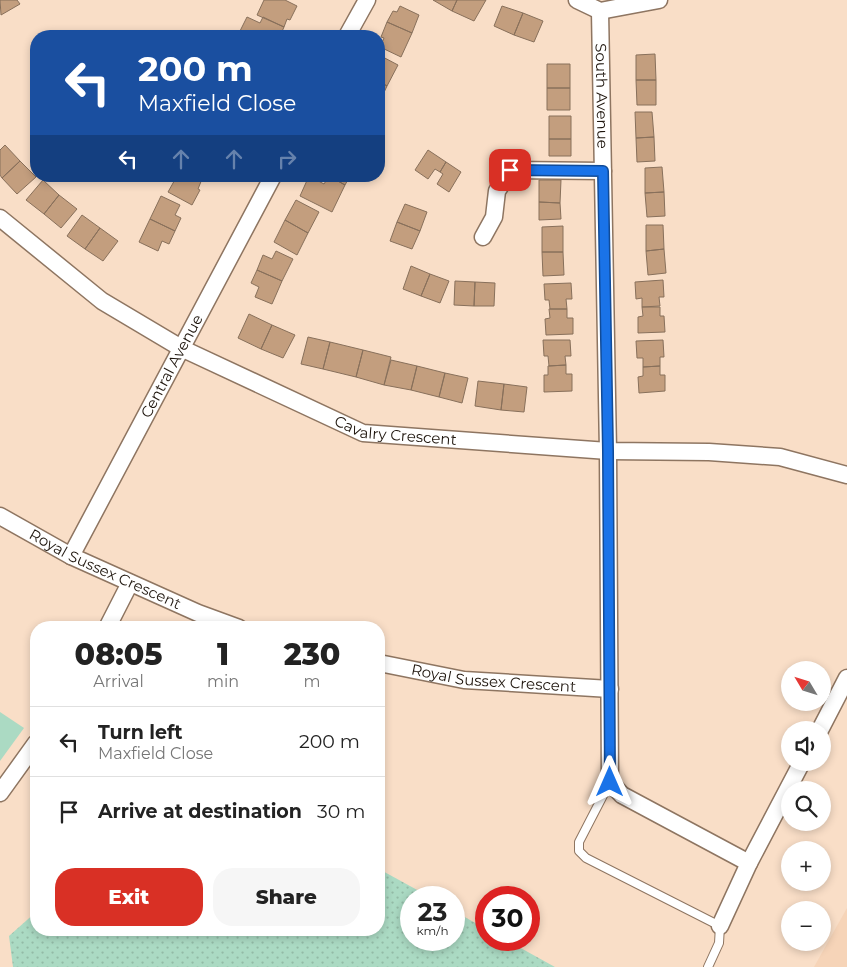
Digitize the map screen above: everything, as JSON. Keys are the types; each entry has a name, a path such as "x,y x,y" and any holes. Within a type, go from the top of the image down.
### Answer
{"street":[{"path":"350,30 366,0"},
{"path":"577,0 600,11 660,0"},
{"name":"South Avenue","path":"600,11 608,451 610,782"},
{"path":"483,237 494,218 497,191 508,165 603,171"},
{"name":"Central Avenue","path":"71,556 270,182"},
{"name":"Cavalry Crescent","path":"0,218 102,301 181,348 363,432 608,451 709,452 780,457 847,475"},
{"name":"Royal Sussex Crescent","path":"0,516 71,556 220,621"},
{"path":"110,621 130,582"},
{"name":"Royal Sussex Crescent","path":"385,664 464,680 610,690"},
{"path":"826,721 843,696 847,678"},
{"path":"0,793 30,757"},
{"path":"720,926 749,863 797,771"},
{"path":"610,782 622,795 749,863"}],"lane":[{"path":"610,782 579,842 579,851 586,858 720,926 719,943 708,967"}],"shaded area":[{"path":"847,908 847,967 814,967 823,951 831,951 831,937"}],"green space":[{"path":"0,712 24,728 0,761"},
{"path":"385,872 410,886 400,886 400,951 465,951 465,917 475,923 475,951 526,951 555,967 13,967 9,936 30,917 30,936 385,936"}],"building":[{"path":"0,0 17,0 20,4 1,15"},
{"path":"264,0 285,0 297,6 290,20 287,19 284,27 257,15"},
{"path":"433,0 457,0 452,11"},
{"path":"457,0 486,0 474,21 452,11"},
{"path":"400,6 419,15 412,33 387,22 393,11 397,12"},
{"path":"502,6 523,13 514,35 494,26"},
{"path":"523,13 543,21 534,42 514,35"},
{"path":"247,17 260,23 263,17 284,27 283,30 240,30"},
{"path":"387,22 412,33 401,57 385,49 384,30"},
{"path":"655,54 656,80 636,80 636,55"},
{"path":"385,58 398,65 387,86 385,85"},
{"path":"547,64 570,64 570,88 547,88"},
{"path":"636,80 656,80 656,105 637,105"},
{"path":"547,88 570,88 570,110 547,110"},
{"path":"635,112 652,112 654,137 636,138"},
{"path":"549,116 571,116 571,139 549,139"},
{"path":"654,137 655,161 637,162 636,138"},
{"path":"549,139 571,139 571,156 549,156"},
{"path":"5,145 20,161 2,178 0,175 0,150"},
{"path":"428,150 446,162 440,172 435,169 428,179 415,170"},
{"path":"20,161 30,171 30,182 17,194 2,178"},
{"path":"446,162 461,172 449,192 437,184 443,174 440,172"},
{"path":"662,167 664,192 645,193 645,168"},
{"path":"539,180 561,180 560,203 539,202"},
{"path":"41,182 45,182 59,195 44,214 26,200"},
{"path":"174,182 201,182 198,189 200,190 192,205 168,192"},
{"path":"306,182 320,182 324,184 325,182 340,182 345,185 332,212 300,196"},
{"path":"664,192 665,216 647,217 645,193"},
{"path":"59,195 77,209 61,228 44,214"},
{"path":"161,196 180,205 175,215 181,218 175,231 150,219"},
{"path":"296,200 319,212 308,233 285,220"},
{"path":"539,202 560,203 561,219 539,220"},
{"path":"405,204 427,212 420,231 397,222"},
{"path":"82,215 100,228 85,249 67,236"},
{"path":"150,219 175,231 169,244 162,241 158,251 139,242"},
{"path":"285,220 308,233 297,255 274,242"},
{"path":"397,222 420,231 412,249 390,241"},
{"path":"646,225 663,225 664,249 646,251"},
{"path":"563,226 563,252 542,252 542,227"},
{"path":"100,228 118,241 103,261 85,249"},
{"path":"664,249 666,273 648,275 646,251"},
{"path":"276,251 293,259 282,281 257,270 263,255 272,259"},
{"path":"542,252 563,252 564,275 543,276"},
{"path":"411,266 430,274 421,296 403,289"},
{"path":"257,270 282,281 272,304 255,297 259,287 251,283"},
{"path":"430,274 449,281 440,303 421,296"},
{"path":"663,280 664,297 659,297 660,306 642,307 642,298 636,299 635,282"},
{"path":"455,281 475,282 474,306 454,305"},
{"path":"475,282 495,283 494,306 474,306"},
{"path":"571,283 572,299 566,299 567,309 550,309 549,300 545,300 544,284"},
{"path":"642,307 660,307 660,316 664,316 665,332 638,333 638,317 643,316"},
{"path":"549,309 567,309 567,318 573,318 573,334 546,335 545,319 550,318"},
{"path":"249,314 272,325 261,349 238,338"},
{"path":"272,325 295,335 283,358 261,349"},
{"path":"308,337 330,342 323,369 301,364"},
{"path":"543,340 570,340 571,356 565,356 566,365 549,366 548,356 544,356"},
{"path":"663,340 664,357 660,357 660,366 643,367 643,358 637,358 636,341"},
{"path":"330,342 363,350 356,377 323,369"},
{"path":"363,350 391,357 384,385 356,377"},
{"path":"391,360 417,366 411,390 384,385"},
{"path":"566,365 566,374 572,374 572,391 544,392 544,375 548,375 548,366"},
{"path":"417,366 445,373 439,397 411,390"},
{"path":"660,366 660,375 665,375 665,391 639,393 638,377 643,376 643,367"},
{"path":"445,373 468,378 462,403 439,397"},
{"path":"478,381 504,384 501,410 475,406"},
{"path":"504,384 527,387 524,412 501,410"}],"route":[{"path":"510,170 603,171 608,451 610,782"}]}
